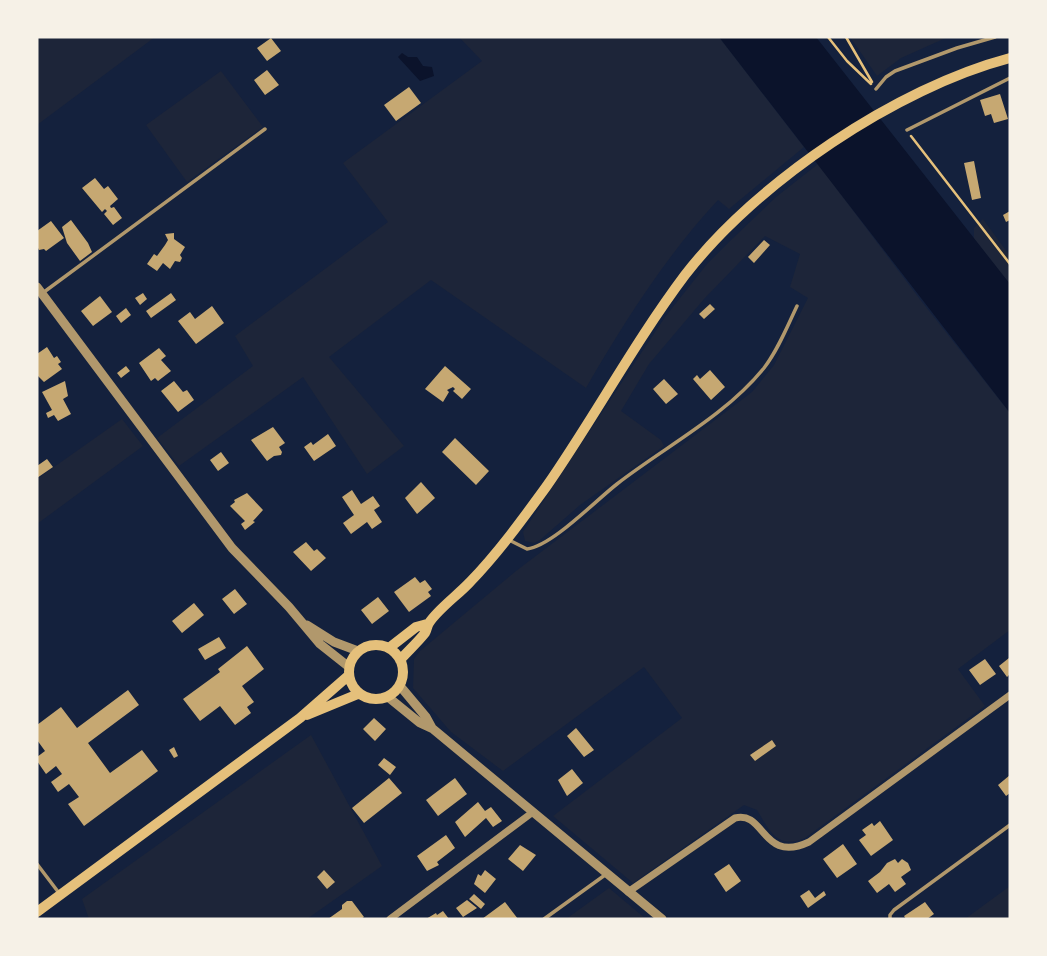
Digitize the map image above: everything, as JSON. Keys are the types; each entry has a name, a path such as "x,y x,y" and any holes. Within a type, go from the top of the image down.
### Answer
{"main road":[{"path":"400,660 424,634 428,624 470,583 508,539 547,485 628,355 687,273 742,214 794,170 848,132 906,100 1010,58"},
{"path":"389,648 416,627 428,624"},
{"path":"37,912 300,718 349,671 358,652 373,645 389,648 400,660 403,669 400,686 388,697 372,700 358,694 353,688 349,671"},
{"path":"300,718 358,694"}],"street":[{"path":"39,290 232,548 327,651 349,671"},
{"path":"302,623 334,642 358,652"},
{"path":"400,686 433,729"},
{"path":"628,892 741,816 751,820 777,846 793,848 809,842 1010,695"},
{"path":"388,697 420,723 433,729 657,918"},
{"path":"390,919 533,812"}],"lane":[{"path":"876,89 895,71 995,37"},
{"path":"907,130 1010,78"},
{"path":"39,290 265,129"},
{"path":"508,539 527,549 544,544 619,483 697,429 733,399 764,367 797,306"},
{"path":"890,919 894,910 1010,825"},
{"path":"37,864 60,895"},
{"path":"544,919 607,874"}],"path":[{"path":"828,37 847,61 876,89"},
{"path":"846,37 876,89"},
{"path":"907,130 1010,264"}],"shaded area":[{"path":"37,37 155,37 37,125"},
{"path":"459,37 719,37 804,147 729,209 718,200 699,221 647,290 586,388 431,280 329,357 404,446 367,474 303,377 179,466 157,438 253,366 235,336 388,222 343,163 482,61"},
{"path":"719,37 816,37 1010,284 1010,413"},
{"path":"850,37 948,37 901,58 877,76"},
{"path":"402,53 408,57 417,57 423,66 432,67 434,76 420,81 398,57"},
{"path":"221,71 263,127 187,182 146,125"},
{"path":"818,164 1010,413 1010,630 958,669 985,706 805,838 787,842 781,840 770,831 757,810 744,805 633,883 553,816 682,718 644,667 503,771 451,732 413,688 414,659 420,651 516,571 752,392 774,365 808,298 790,287 800,254 765,236 704,299 649,364 621,411 661,440 664,446 580,505 540,540 534,543 525,541 523,532 665,317 707,264 776,197"},
{"path":"983,219 1010,256 1010,286 974,239 974,228"},
{"path":"122,419 143,446 37,524 37,479"},
{"path":"311,735 382,866 307,919 89,919 82,899"},
{"path":"1010,886 1010,919 965,919"},
{"path":"609,888 646,919 566,919"}],"building":[{"path":"271,38 281,51 267,61 257,48"},
{"path":"267,70 279,85 265,95 254,80"},
{"path":"409,87 421,103 396,121 384,105"},
{"path":"1000,94 1008,119 994,123 991,114 985,116 980,100"},
{"path":"974,161 981,198 972,200 964,163"},
{"path":"95,178 104,189 108,186 118,199 110,206 114,207 122,218 113,225 104,214 107,211 105,209 102,212 82,188"},
{"path":"1010,211 1010,220 1006,222 1003,215"},
{"path":"71,220 92,252 80,261 67,243 62,227"},
{"path":"51,221 64,238 46,251 39,250 37,231"},
{"path":"174,233 174,239 185,247 180,255 182,258 180,262 175,261 170,269 163,263 157,271 147,264 154,254 157,256 168,240 165,234"},
{"path":"764,240 770,245 754,263 748,257"},
{"path":"143,293 147,299 140,305 135,298"},
{"path":"171,293 176,300 151,318 146,311"},
{"path":"100,296 112,312 93,326 81,311"},
{"path":"710,304 715,309 704,319 699,314"},
{"path":"212,306 224,323 196,344 178,321 190,312 195,319"},
{"path":"126,308 131,315 121,323 116,316"},
{"path":"47,347 54,358 57,356 62,369 44,382 37,375 37,354"},
{"path":"159,348 166,356 161,360 171,371 158,381 155,378 151,381 139,363"},
{"path":"126,366 130,371 121,378 117,373"},
{"path":"445,366 471,389 462,399 453,391 453,387 447,390 449,392 443,402 425,389"},
{"path":"710,370 725,387 711,400 693,379 697,375 700,379"},
{"path":"664,379 678,394 666,404 653,389"},
{"path":"65,381 68,396 63,399 71,414 58,421 54,415 48,418 46,413 52,410 42,392"},
{"path":"174,381 183,392 187,390 194,400 178,412 161,391"},
{"path":"273,427 285,443 279,447 281,455 267,461 251,440"},
{"path":"328,434 336,446 314,461 304,447 311,442 313,445"},
{"path":"455,438 489,471 476,485 442,452"},
{"path":"221,452 229,463 218,471 210,460"},
{"path":"47,459 53,467 37,478 37,466"},
{"path":"421,482 435,498 417,514 405,498"},
{"path":"352,490 361,504 373,496 380,506 374,510 382,522 372,529 367,522 351,534 343,523 354,515 342,497"},
{"path":"247,493 263,510 245,530 241,524 245,521 230,506 234,500"},
{"path":"306,542 326,558 311,571 293,552"},
{"path":"415,577 420,583 425,580 432,589 428,592 431,596 409,612 394,592"},
{"path":"235,589 247,604 234,614 222,599"},
{"path":"378,597 389,611 372,624 361,610"},
{"path":"194,603 204,615 182,633 172,621"},
{"path":"219,637 226,648 205,660 198,649"},
{"path":"247,646 264,669 242,686 254,702 247,707 251,713 235,725 220,706 200,721 183,699 220,672 218,669"},
{"path":"1009,658 1010,674 1007,677 999,666"},
{"path":"985,659 996,674 980,685 969,670"},
{"path":"128,690 139,705 88,743 110,773 142,750 158,771 84,826 68,804 79,797 69,784 58,792 51,782 62,774 56,766 46,774 37,761 37,757 45,751 37,740 37,725 61,707 77,728"},
{"path":"374,718 386,729 375,741 363,729"},
{"path":"576,728 594,750 584,757 567,736"},
{"path":"772,740 776,746 755,761 750,755"},
{"path":"174,747 178,756 174,758 169,750"},
{"path":"384,758 396,767 390,775 378,765"},
{"path":"572,769 583,783 567,796 558,780"},
{"path":"1010,775 1010,793 1006,796 998,785"},
{"path":"389,778 402,793 364,823 352,808"},
{"path":"455,778 467,794 438,816 426,800"},
{"path":"478,802 485,811 491,807 502,821 493,827 486,818 465,837 455,822"},
{"path":"880,821 893,840 871,856 859,840 866,835 862,830"},
{"path":"446,835 455,848 437,862 439,865 427,871 417,856"},
{"path":"843,844 857,864 837,878 823,859"},
{"path":"520,845 536,855 523,871 508,859"},
{"path":"895,859 898,863 902,859 908,863 911,870 901,877 906,884 895,892 889,884 877,893 868,881"},
{"path":"729,864 741,881 726,892 714,874"},
{"path":"324,870 335,882 327,889 317,877"},
{"path":"485,870 496,879 485,893 474,884 478,874 481,876"},
{"path":"809,890 815,898 824,891 826,895 808,908 800,896"},
{"path":"474,894 485,904 481,909 469,899"},
{"path":"467,900 477,908 463,917 456,908"},
{"path":"352,901 364,917 328,919 342,909 342,905"},
{"path":"505,902 518,919 482,919"},
{"path":"925,902 934,914 927,919 906,919 904,916"},
{"path":"443,911 449,919 426,919 436,913 437,915"}]}
